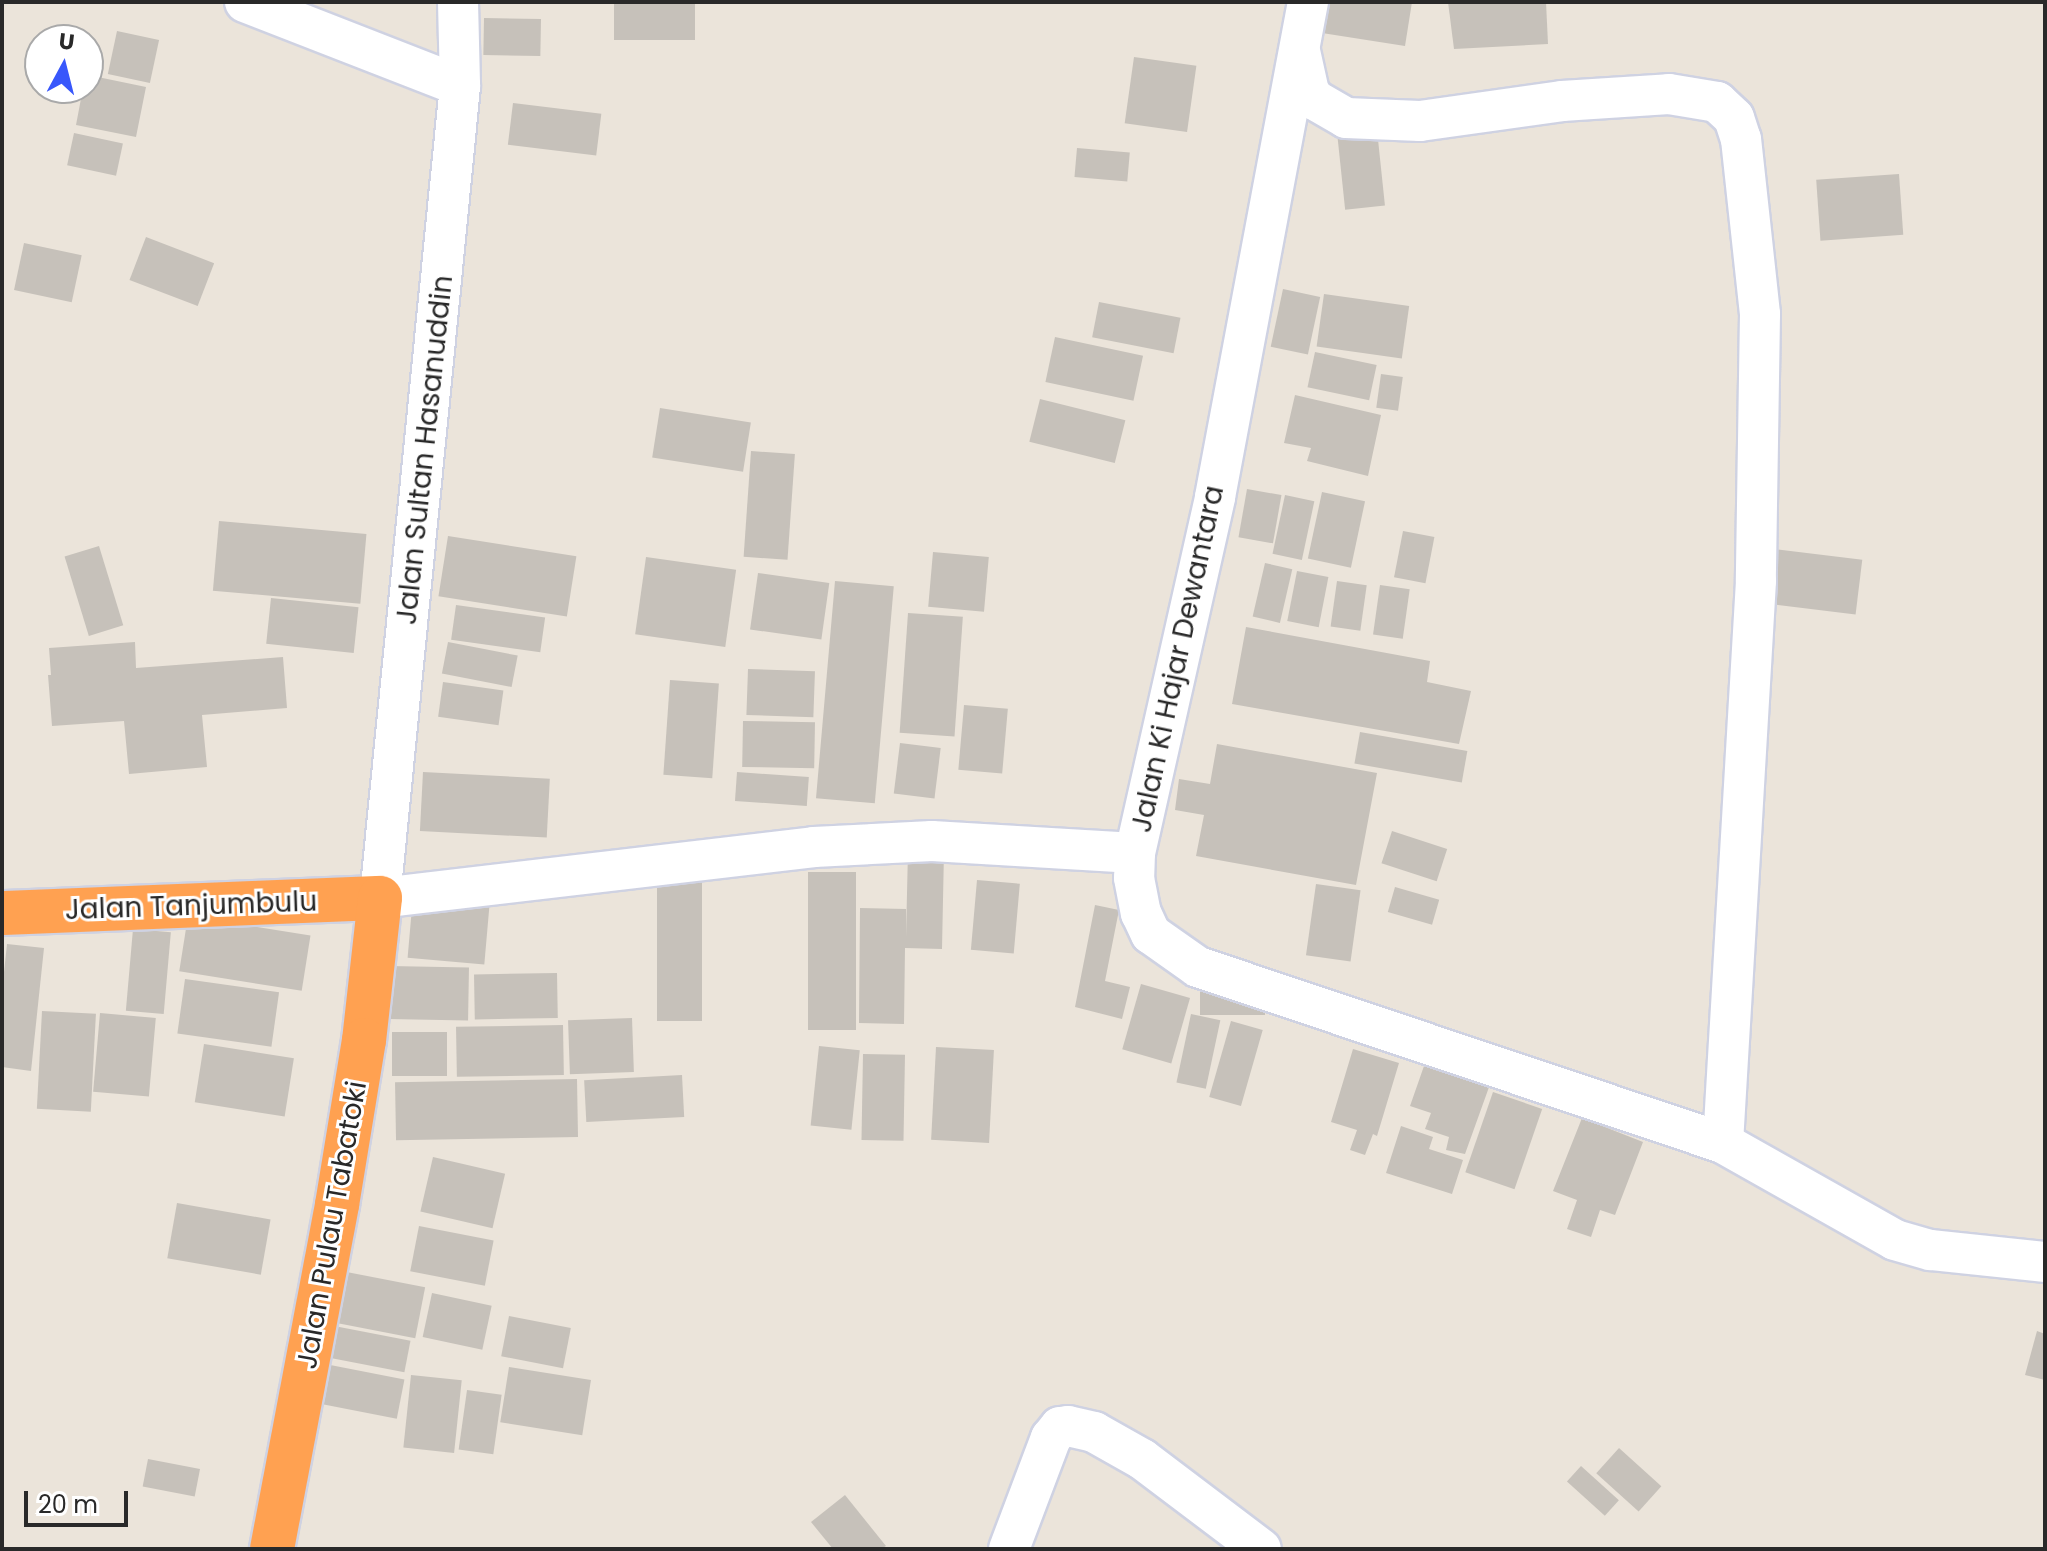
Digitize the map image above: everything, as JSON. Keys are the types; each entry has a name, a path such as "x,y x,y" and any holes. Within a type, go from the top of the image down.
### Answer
{"highway":[{"name":"Jalan Tanjumbulu","path":"2,913 380,898"},
{"name":"Jalan Pulau Tabatoki","path":"272,1549 337,1205 364,1040 380,898"}],"street":[{"path":"245,2 460,86"},
{"name":"Jalan Sultan Hasanuddin","path":"380,898 460,86 458,2"},
{"name":"Jalan Ki Hajar Dewantara","path":"380,898 814,847 932,841 1135,853 1215,497 1308,2"},
{"path":"1299,43 1309,92 1325,108 1346,118 1420,121 1562,101 1669,94 1717,102 1734,118 1741,139 1760,314 1756,581 1723,1143"},
{"path":"1135,853 1134,878 1141,913 1151,934 1198,967 1723,1143 1895,1240 1931,1250 2045,1262"},
{"path":"1009,1549 1051,1438 1060,1427 1068,1426 1094,1432 1142,1459 1261,1549"}],"building":[{"path":"614,2 695,2 695,40 614,40"},
{"path":"1326,2 1412,2 1405,46 1322,33"},
{"path":"1448,2 1546,2 1548,44 1454,49"},
{"path":"484,18 541,19 540,56 483,55"},
{"path":"117,31 159,40 150,83 108,74"},
{"path":"1134,57 1196,66 1187,132 1125,123"},
{"path":"104,78 146,87 136,137 76,125 80,104 104,104"},
{"path":"513,103 601,114 596,156 508,145"},
{"path":"1377,130 1385,206 1345,210 1337,134"},
{"path":"74,133 123,143 116,176 67,165"},
{"path":"1077,148 1130,153 1127,182 1074,177"},
{"path":"1899,174 1903,235 1820,241 1816,180"},
{"path":"146,237 214,263 198,306 130,280"},
{"path":"24,243 82,255 72,302 14,290"},
{"path":"1283,289 1320,297 1308,355 1271,347"},
{"path":"1324,294 1409,306 1402,358 1317,346"},
{"path":"1099,302 1180,318 1174,353 1092,337"},
{"path":"1055,337 1143,356 1133,401 1045,382"},
{"path":"1315,352 1377,365 1369,400 1308,387"},
{"path":"1381,374 1403,377 1398,411 1376,408"},
{"path":"1295,395 1381,415 1368,476 1307,461 1311,448 1284,443"},
{"path":"1040,399 1125,420 1115,463 1029,442"},
{"path":"660,408 751,422 743,472 652,457"},
{"path":"751,451 795,454 787,560 744,557"},
{"path":"1247,489 1281,495 1273,543 1238,537"},
{"path":"1322,492 1365,501 1351,568 1308,559"},
{"path":"1285,495 1314,501 1302,560 1273,554"},
{"path":"219,521 366,534 360,604 213,591"},
{"path":"1403,531 1434,537 1425,583 1394,577"},
{"path":"448,536 576,556 567,617 438,596"},
{"path":"99,546 123,625 89,636 65,557"},
{"path":"1766,548 1862,560 1856,614 1759,603"},
{"path":"933,552 989,557 984,612 928,607"},
{"path":"646,557 736,570 725,647 635,634"},
{"path":"1265,563 1292,569 1280,623 1253,617"},
{"path":"1297,571 1328,577 1319,627 1287,621"},
{"path":"758,573 829,583 821,639 750,629"},
{"path":"835,581 894,586 875,803 816,798"},
{"path":"1337,581 1367,585 1360,631 1331,627"},
{"path":"1380,585 1410,589 1403,639 1373,635"},
{"path":"271,598 359,607 354,653 266,644"},
{"path":"456,605 545,618 540,652 451,640"},
{"path":"908,613 963,617 954,737 900,733"},
{"path":"1246,627 1430,661 1427,682 1471,691 1459,744 1232,704"},
{"path":"135,642 136,668 283,657 287,708 202,715 207,767 129,774 124,721 52,726 49,648"},
{"path":"448,642 518,656 512,687 442,673"},
{"path":"748,669 815,671 813,717 746,715"},
{"path":"670,680 719,683 712,778 663,775"},
{"path":"443,682 503,690 499,725 438,717"},
{"path":"964,705 1008,709 1002,774 958,770"},
{"path":"743,721 815,722 814,768 742,767"},
{"path":"1360,732 1467,751 1462,782 1354,764"},
{"path":"900,743 941,748 934,799 894,794"},
{"path":"1217,744 1377,773 1356,885 1196,856 1204,815 1175,810 1179,779 1210,784"},
{"path":"423,772 550,779 547,838 420,831"},
{"path":"737,772 809,777 807,806 735,801"},
{"path":"1392,831 1447,849 1437,881 1381,863"},
{"path":"908,850 944,851 942,949 905,948 904,1024 859,1023 860,908 906,909 906,937"},
{"path":"808,872 856,872 856,1030 808,1030"},
{"path":"977,880 1020,884 1014,953 971,950"},
{"path":"657,881 702,881 702,1021 657,1021"},
{"path":"1316,884 1361,890 1351,962 1306,955"},
{"path":"1395,887 1439,900 1432,925 1388,912"},
{"path":"413,896 490,903 484,964 408,958"},
{"path":"1095,905 1119,910 1105,981 1130,987 1122,1019 1075,1007"},
{"path":"188,916 310,935 302,991 179,971"},
{"path":"133,929 171,932 164,1014 126,1011"},
{"path":"7,944 44,948 31,1071 2,1067 2,991"},
{"path":"389,966 469,967 468,1020 388,1019"},
{"path":"557,973 558,1018 475,1019 474,974"},
{"path":"185,979 279,992 271,1047 177,1033"},
{"path":"1141,984 1190,998 1171,1063 1122,1049"},
{"path":"1200,991 1265,991 1265,1015 1200,1015"},
{"path":"42,1011 96,1014 91,1112 37,1109"},
{"path":"100,1013 156,1018 149,1097 93,1092"},
{"path":"1191,1014 1220,1020 1206,1089 1176,1082"},
{"path":"632,1018 634,1072 570,1074 568,1020"},
{"path":"1231,1021 1263,1030 1241,1106 1209,1097"},
{"path":"563,1025 564,1075 457,1077 456,1027"},
{"path":"392,1032 447,1032 447,1076 392,1076"},
{"path":"204,1044 294,1058 285,1117 195,1102"},
{"path":"819,1046 860,1050 851,1130 811,1126"},
{"path":"936,1047 994,1050 989,1143 931,1140"},
{"path":"1353,1049 1399,1063 1377,1136 1373,1134 1365,1155 1350,1150 1357,1130 1331,1122"},
{"path":"863,1054 905,1055 903,1141 861,1140"},
{"path":"1449,1061 1493,1076 1465,1154 1446,1150 1449,1137 1425,1129 1431,1113 1410,1106 1424,1066 1444,1073"},
{"path":"682,1075 684,1117 586,1122 584,1080"},
{"path":"577,1079 578,1137 396,1140 395,1082"},
{"path":"1493,1092 1542,1109 1514,1189 1465,1172"},
{"path":"1582,1118 1643,1142 1615,1215 1600,1210 1591,1237 1567,1229 1577,1200 1553,1191"},
{"path":"1401,1126 1433,1137 1429,1149 1463,1160 1452,1194 1386,1173"},
{"path":"433,1157 505,1174 493,1228 420,1212"},
{"path":"177,1203 271,1219 261,1275 167,1258"},
{"path":"419,1226 494,1241 485,1286 410,1271"},
{"path":"326,1268 425,1287 415,1338 316,1319"},
{"path":"432,1293 492,1306 482,1350 423,1337"},
{"path":"509,1316 571,1328 563,1368 501,1356"},
{"path":"329,1325 410,1341 404,1372 323,1356"},
{"path":"2037,1331 2045,1334 2045,1380 2025,1375"},
{"path":"320,1363 404,1379 397,1419 312,1402"},
{"path":"509,1367 591,1380 582,1435 500,1422"},
{"path":"411,1375 462,1380 454,1453 403,1448"},
{"path":"467,1390 502,1395 493,1454 459,1449"},
{"path":"1619,1448 1661,1486 1639,1511 1596,1473"},
{"path":"148,1459 200,1469 195,1497 143,1486"},
{"path":"1581,1466 1619,1500 1605,1516 1567,1482"},
{"path":"845,1495 886,1546 881,1549 833,1549 811,1522"}]}
